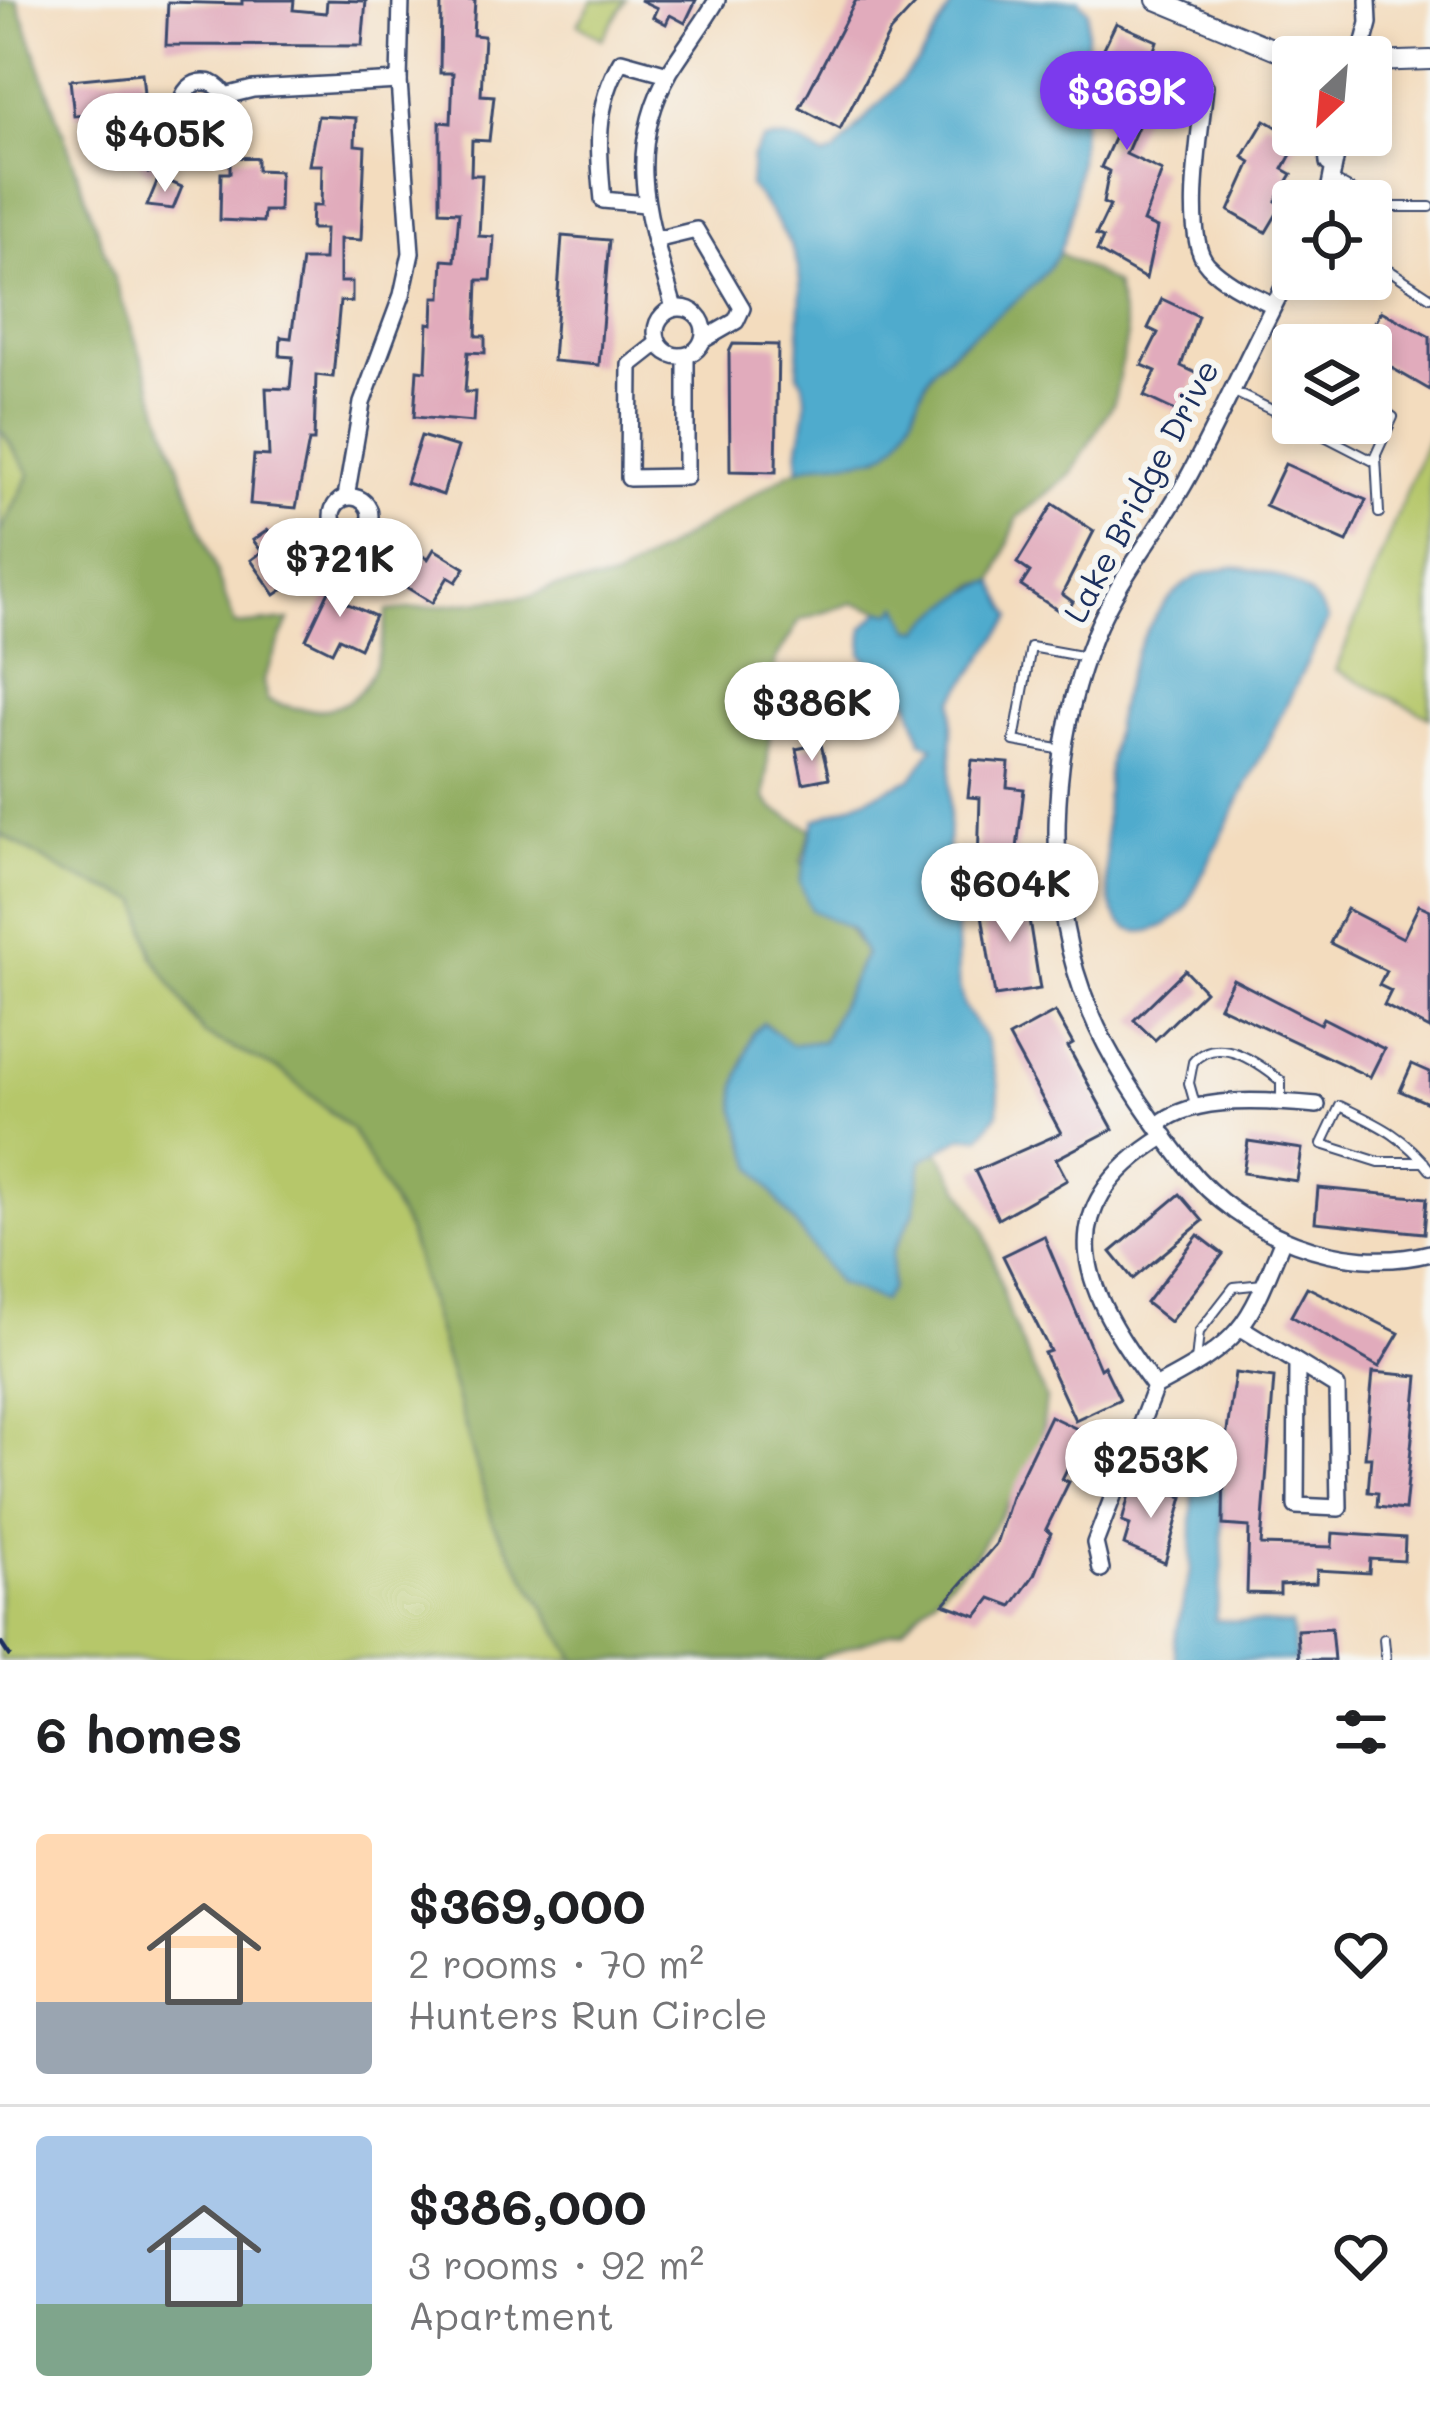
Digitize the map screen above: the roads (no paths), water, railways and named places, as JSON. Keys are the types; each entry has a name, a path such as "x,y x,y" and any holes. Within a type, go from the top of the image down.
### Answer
{"street":[{"path":"346,497 362,403 402,295 410,253 399,81 401,0"},
{"path":"674,308 645,204 642,137 668,74 717,0"},
{"path":"1156,0 1272,48"},
{"path":"1366,36 1368,0"},
{"path":"1392,61 1430,60"},
{"path":"645,204 603,200 596,136 610,79 621,61 668,74"},
{"path":"225,96 253,89 399,81"},
{"path":"1205,86 1195,198 1198,245 1204,263 1273,305"},
{"path":"1327,156 1329,178"},
{"path":"1329,178 1335,156"},
{"path":"655,240 696,230 733,285 742,308 736,321 686,356 686,477 628,478 630,365 658,344"},
{"name":"Lake Bridge Drive","path":"1276,300 1191,473 1121,580 1087,658 1064,750 1058,819 1073,959 1090,1012 1161,1130 1200,1182 1252,1224 1283,1239 1354,1256 1430,1253"},
{"path":"674,308 700,317 704,340"},
{"path":"658,344 659,320 674,308"},
{"path":"658,344 670,354 686,356"},
{"path":"1102,1570 1095,1543 1149,1414 1155,1387 1114,1329 1092,1280 1086,1239 1113,1172 1161,1130 1172,1113 1281,1102 1317,1105"},
{"path":"1155,1387 1196,1366 1243,1329 1283,1239"},
{"path":"1243,1329 1337,1387 1339,1508 1296,1506 1297,1364"}],"lane":[{"path":"1329,178 1333,180"},
{"path":"1392,204 1430,207"},
{"path":"1392,270 1430,297"},
{"path":"1231,390 1272,410"},
{"path":"1341,444 1373,461 1382,444"},
{"path":"1376,457 1379,513"},
{"path":"1064,750 1014,741 1031,646 1087,658"},
{"path":"1197,1108 1189,1073 1198,1055 1210,1050 1227,1049 1264,1068 1281,1081 1281,1102"},
{"path":"1340,1106 1408,1140 1427,1166 1379,1162 1322,1144 1340,1106"},
{"path":"1196,1366 1199,1332 1234,1287 1265,1283"},
{"path":"1384,1639 1386,1660"}],"water":[{"path":"955,0 1079,0 1088,11 1081,138 1066,235 1057,255 1031,287 936,365 906,429 889,450 799,469 806,396 798,374 799,274 786,237 750,186 752,158 763,140 772,139 795,141 824,157 834,153 919,61"},
{"path":"1233,567 1262,572 1301,588 1328,620 1185,910 1150,931 1132,930 1112,908 1106,871 1108,775 1122,696 1151,624 1172,596 1198,576"},
{"path":"994,582 1012,617 953,700 948,847 956,895 958,981 964,1007 986,1039 999,1087 998,1113 981,1137 963,1137 922,1160 914,1212 892,1253 891,1288 882,1301 838,1283 754,1167 736,1110 736,1086 753,1033 763,1023 791,1045 823,1041 865,954 852,929 811,910 800,882 815,820 911,779 933,747 922,742 909,701 862,655 863,628 881,611 893,613 899,606 911,629 921,630 954,601"},
{"path":"1219,1436 1223,1568 1215,1620 1291,1625 1296,1660 1176,1660 1174,1643 1191,1566 1194,1437"}],"railway":[{"path":"0,1642 12,1660"}]}
